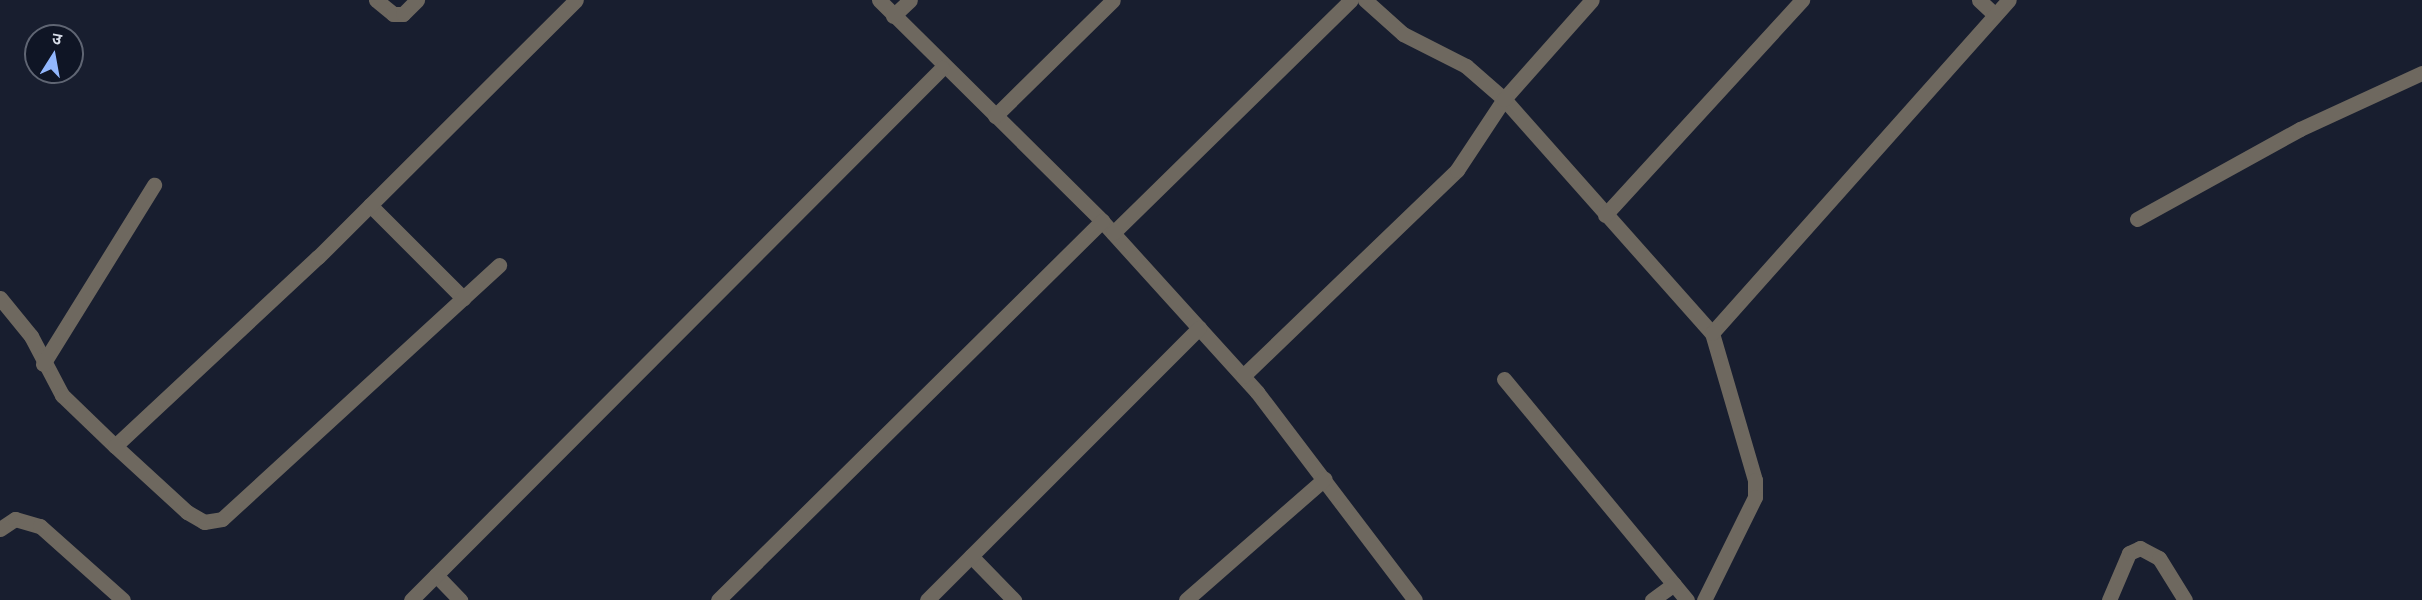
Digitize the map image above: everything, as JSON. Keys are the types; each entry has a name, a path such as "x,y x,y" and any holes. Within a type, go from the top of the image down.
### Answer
{"street":[{"path":"376,0 393,14 403,14 417,0"},
{"path":"115,446 370,206 576,0"},
{"path":"879,0 942,68 1102,221 1243,376 1415,600"},
{"path":"894,16 910,0"},
{"path":"994,116 1113,0"},
{"path":"1113,233 1351,0"},
{"path":"1365,0 1403,34 1466,66 1504,99 1712,333 1755,480 1755,497 1704,600"},
{"path":"1243,376 1457,170 1504,99 1592,0"},
{"path":"1605,215 1802,0"},
{"path":"1979,0 1995,15"},
{"path":"1712,333 2009,0"},
{"path":"411,600 942,68"},
{"path":"2137,219 2300,129 2422,73"},
{"path":"43,364 154,185"},
{"path":"370,206 463,298"},
{"path":"718,600 1102,221"},
{"path":"0,298 31,336 43,364 62,395 187,512 204,522 222,519 499,265"},
{"path":"927,600 1199,328"},
{"path":"1504,379 1687,600"},
{"path":"1186,600 1324,479"},
{"path":"0,529 15,519 40,526 123,600"},
{"path":"2109,600 2129,553 2140,548 2159,558 2186,600"},
{"path":"971,556 1014,600"},
{"path":"436,575 460,600"},
{"path":"1652,600 1674,584"}]}
